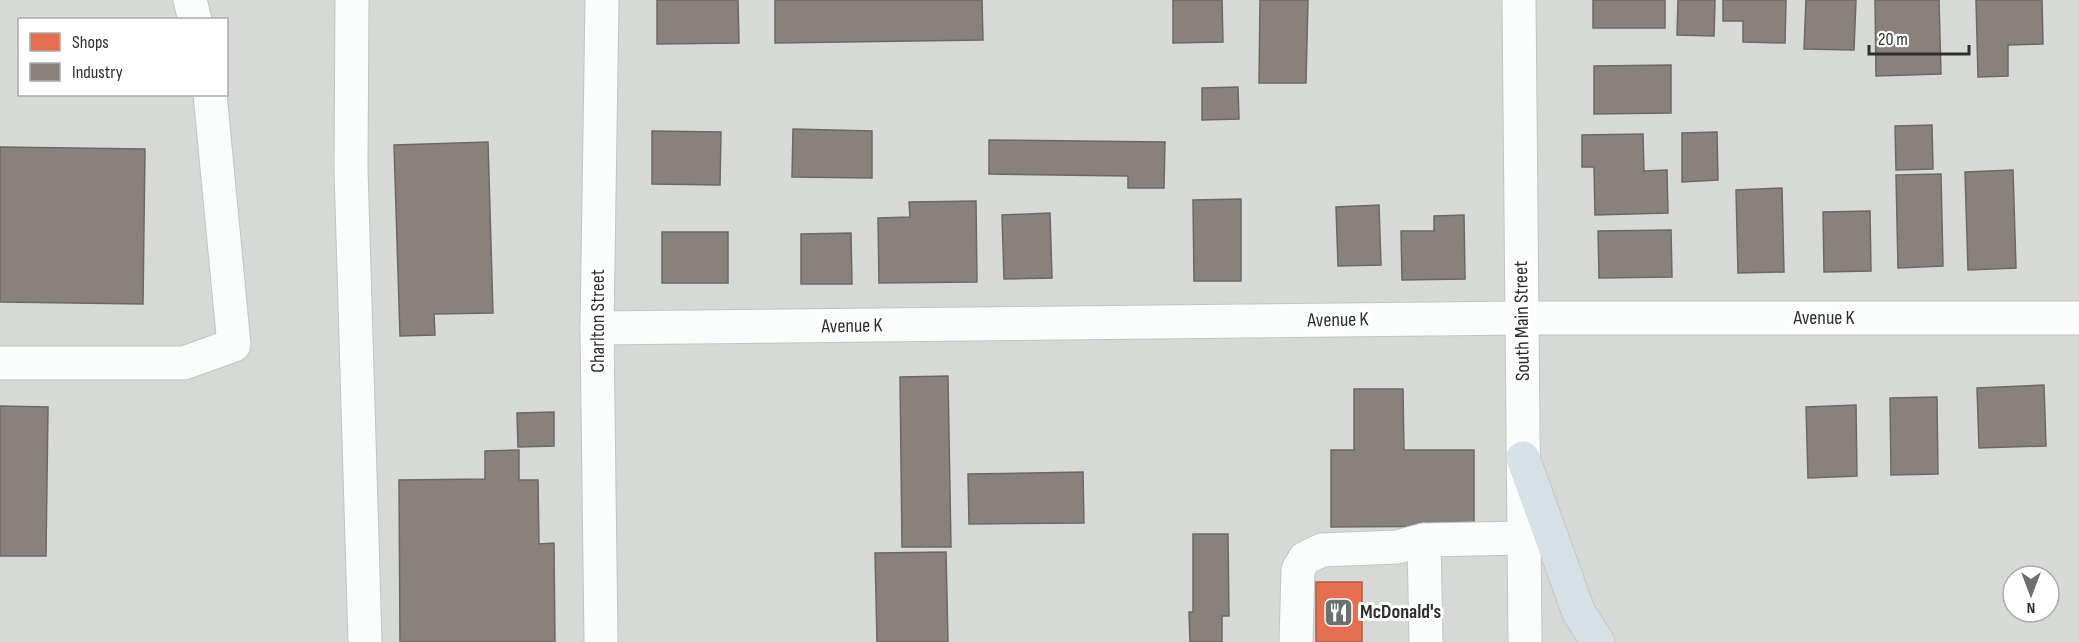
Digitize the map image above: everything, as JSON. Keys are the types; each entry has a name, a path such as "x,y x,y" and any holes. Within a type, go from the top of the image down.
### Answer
{"main road":[{"path":"1523,458 1579,613 1598,642"}],"street":[{"path":"190,0 194,18"},
{"path":"352,0 351,169 364,642"},
{"name":"Charlton Street","path":"601,642 597,328 602,0"},
{"name":"South Main Street","path":"1519,0 1525,642"},
{"path":"0,363 184,363 234,345 210,96"},
{"name":"Avenue K","path":"597,328 1522,318 2079,318"},
{"path":"1296,642 1298,570 1305,558 1322,550 1396,547 1424,540 1524,538"},
{"path":"1424,540 1426,642"}],"shaded area":[{"path":"0,0 2079,0 2079,642 0,642"}],"building: Shops":[{"name":"McDonald's","path":"1316,582 1362,582 1362,642 1316,642"}],"building: Industry":[{"path":"657,0 738,0 739,43 657,44"},
{"path":"775,0 982,0 983,40 775,43"},
{"path":"1173,0 1222,0 1223,42 1173,43"},
{"path":"1260,0 1308,0 1306,83 1259,83"},
{"path":"1593,0 1665,0 1665,28 1593,28"},
{"path":"1678,0 1715,0 1714,36 1677,35"},
{"path":"1723,0 1786,0 1785,43 1743,42 1743,21 1723,21"},
{"path":"1806,0 1856,0 1854,50 1804,49"},
{"path":"1875,0 1939,0 1941,74 1876,76"},
{"path":"1976,0 2042,0 2043,44 2008,45 2008,76 1978,77"},
{"path":"1671,65 1671,113 1594,114 1594,66"},
{"path":"1238,87 1239,119 1202,120 1202,88"},
{"path":"1932,125 1933,169 1896,170 1895,126"},
{"path":"793,129 872,131 872,178 792,177"},
{"path":"652,131 721,132 720,185 652,184"},
{"path":"1717,132 1718,180 1682,182 1682,133"},
{"path":"1643,134 1644,171 1667,170 1668,213 1595,215 1594,167 1582,167 1582,135"},
{"path":"989,140 1165,142 1164,188 1128,188 1128,176 989,174"},
{"path":"488,142 493,313 434,314 435,335 400,336 394,145"},
{"path":"0,147 145,149 143,304 0,302"},
{"path":"2013,170 2016,268 1968,270 1965,172"},
{"path":"1941,174 1943,266 1898,268 1896,175"},
{"path":"1782,188 1784,272 1738,273 1736,190"},
{"path":"1241,199 1241,281 1194,281 1193,200"},
{"path":"976,201 977,282 879,283 878,218 910,217 909,202"},
{"path":"1379,205 1381,265 1338,266 1336,207"},
{"path":"1870,211 1871,271 1824,272 1823,212"},
{"path":"1050,213 1052,278 1004,279 1002,215"},
{"path":"1464,215 1465,279 1402,280 1401,231 1434,231 1434,216"},
{"path":"1671,230 1672,277 1599,278 1598,231"},
{"path":"662,232 728,232 728,283 662,283"},
{"path":"851,233 852,284 801,284 801,234"},
{"path":"948,376 951,547 902,547 900,377"},
{"path":"2044,385 2046,446 1979,448 1977,388"},
{"path":"1354,389 1403,389 1404,450 1474,450 1474,526 1331,527 1331,450 1354,450"},
{"path":"1937,397 1938,474 1891,475 1890,398"},
{"path":"1856,405 1857,476 1808,478 1806,407"},
{"path":"0,406 48,407 46,556 0,556"},
{"path":"554,412 554,446 518,447 517,413"},
{"path":"519,450 519,480 538,480 539,544 554,543 555,642 400,642 399,480 485,479 485,451"},
{"path":"1083,472 1084,523 969,524 968,474"},
{"path":"1193,534 1228,534 1229,616 1222,616 1222,642 1190,642 1189,612 1193,612"},
{"path":"946,552 948,642 877,642 875,553"}],"place":[{"name":"McDonald's","path":"1339,612"}]}
